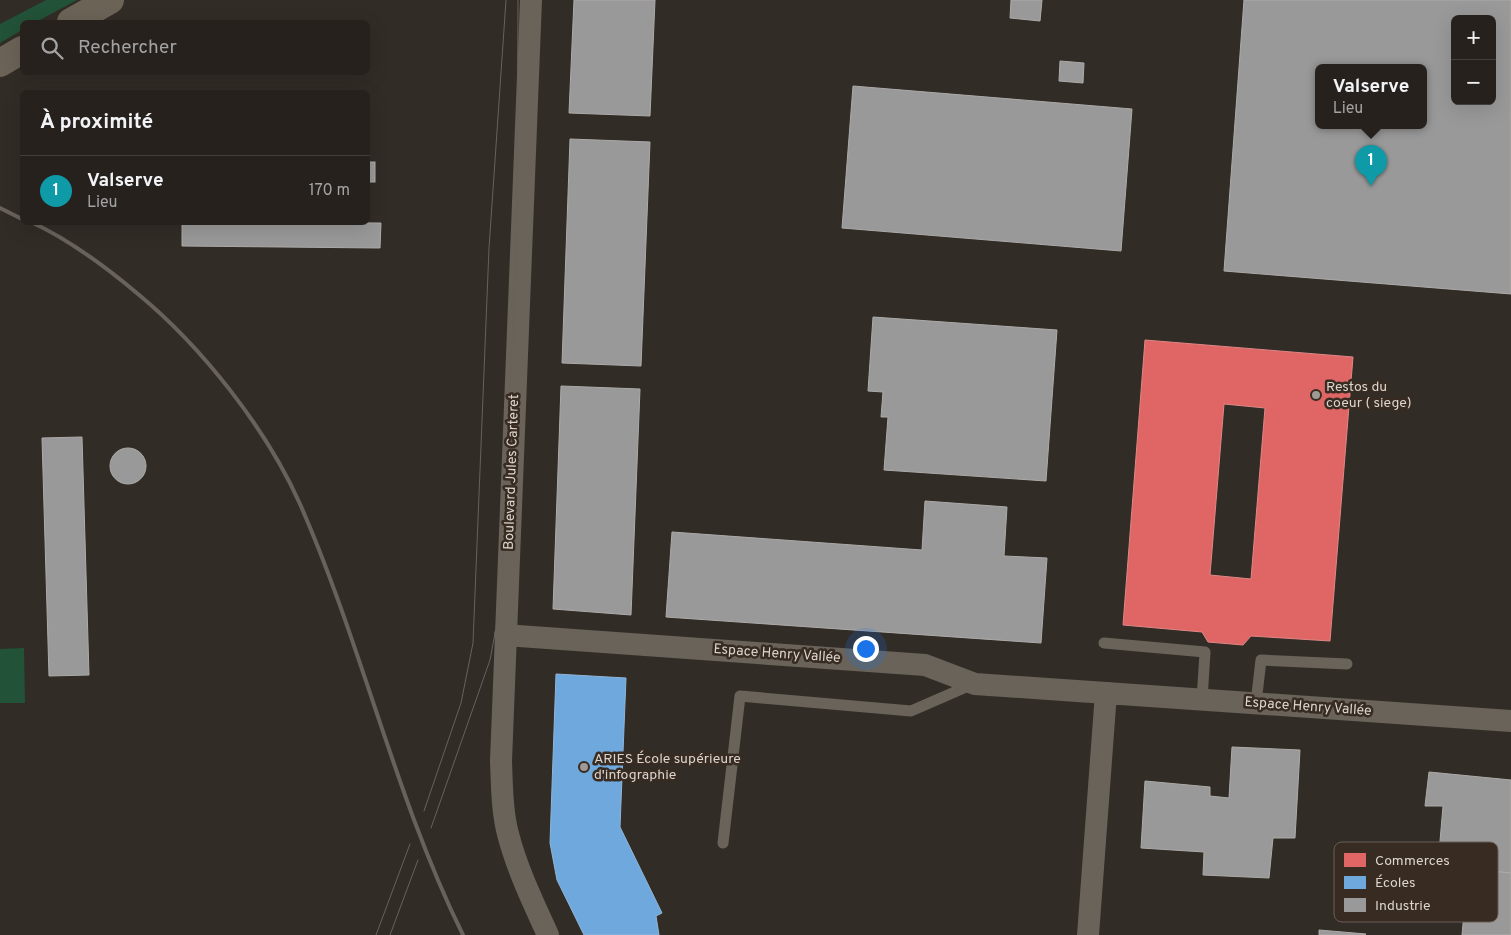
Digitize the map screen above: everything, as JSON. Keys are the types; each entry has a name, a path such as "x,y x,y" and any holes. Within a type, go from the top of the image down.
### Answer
{"main road":[{"path":"74,20 110,0"},
{"path":"0,63 20,51"}],"street":[{"name":"Boulevard Jules Carteret","path":"531,0 501,762 503,802 508,833 518,864 548,935"},
{"name":"Espace Henry Vallée","path":"505,634 925,665 975,684 1511,721"},
{"path":"1088,935 1106,693"}],"lane":[{"path":"1104,643 1204,652 1202,700"},
{"path":"1256,703 1261,660 1347,664"},
{"path":"723,843 740,696 911,712 975,684"}],"green space":[{"path":"46,0 77,0 40,20 20,20 20,31 0,43 0,24"},
{"path":"24,648 25,703 0,703 0,649"}],"building: Commerces":[{"path":"1145,340 1353,357 1330,641 1251,636 1243,645 1208,642 1202,632 1123,625","holes":["1224,404 1265,408 1251,579 1210,575"]}],"building: Écoles":[{"path":"556,674 626,678 620,827 662,913 656,916 659,935 584,935 557,880 550,843"}],"building: Industrie":[{"path":"574,0 655,0 650,116 569,113"},
{"path":"1011,0 1042,0 1040,21 1010,18"},
{"path":"1244,0 1511,0 1511,294 1224,271"},
{"path":"1060,61 1084,63 1083,83 1059,81"},
{"path":"853,86 1132,109 1121,251 842,228"},
{"path":"570,139 650,142 641,366 562,363"},
{"path":"370,162 375,162 375,182 370,182"},
{"path":"370,223 381,223 380,248 182,246 182,225 370,225"},
{"path":"873,317 1057,330 1046,481 884,470 888,417 881,417 883,392 868,391"},
{"path":"561,386 640,389 631,615 553,609"},
{"path":"82,437 89,675 49,676 42,438"},
{"path":"128,448 135,449 141,453 145,459 145,473 141,479 135,483 128,484 121,483 115,479 111,473 110,466 111,459 115,453 121,449"},
{"path":"925,501 1007,507 1004,556 1047,558 1041,643 666,617 672,532 922,550"},
{"path":"1232,747 1300,750 1295,838 1273,838 1269,878 1203,875 1204,852 1141,848 1145,781 1210,787 1210,796 1229,798"},
{"path":"1429,772 1511,780 1511,873 1498,872 1498,842 1440,842 1443,806 1425,806"},
{"path":"1498,872 1511,873 1511,935 1462,935 1463,922 1498,922"},
{"path":"1319,930 1366,934 1319,935"}],"tram line":[{"path":"424,811 461,703 473,643 489,248 506,0"},
{"path":"431,828 490,660 502,596 517,219 518,0"},
{"path":"376,935 410,844"},
{"path":"390,935 418,860"}],"railway":[{"path":"0,208 20,218"},
{"path":"37,225 60,237 100,264 126,284 186,338 251,418 286,475 322,557 418,829 439,883 463,935"}],"place":[{"name":"Valserve","path":"1371,186"},
{"name":"Restos du coeur ( siege)","path":"1316,395"},
{"name":"ARIES École supérieure d'infographie","path":"584,767"}]}
